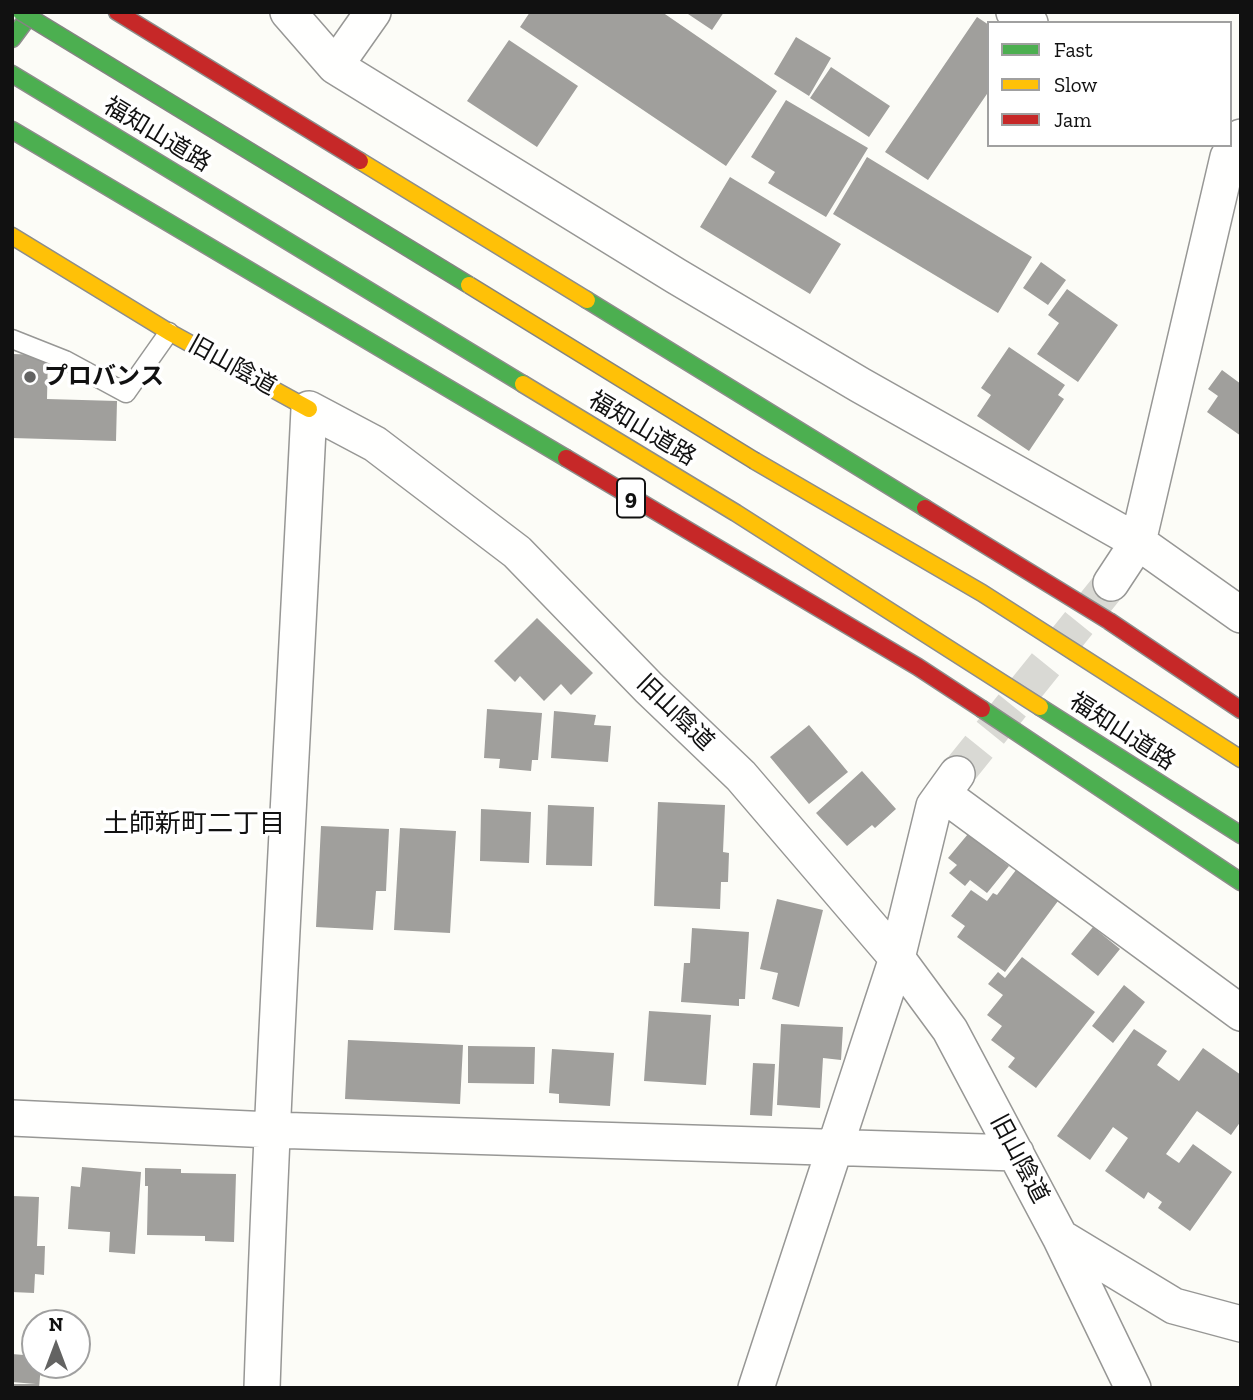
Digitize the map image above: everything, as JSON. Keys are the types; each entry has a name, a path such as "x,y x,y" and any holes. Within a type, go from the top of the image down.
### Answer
{"main road":[{"name":"福知山道路","path":"21,12 755,461 982,593 1241,759"},
{"path":"12,39 32,12"},
{"path":"117,12 1109,621 1241,710"},
{"name":"福知山道路","path":"12,74 736,513 1241,835"},
{"name":"9","path":"12,130 37,142 449,390 918,667 1241,882"},
{"name":"旧山陰道","path":"12,236 169,332 309,409"}],"street":[{"path":"288,12 335,66 676,276 860,385 1138,542 1241,615"},
{"path":"335,66 373,12"},
{"path":"1111,583 1138,542 1230,151"},
{"path":"262,1388 271,1130 309,409"},
{"name":"旧山陰道","path":"309,409 375,444 517,552 649,688 741,776 897,958 950,1030 1060,1237 1133,1388"},
{"path":"756,1388 897,958 934,806 950,784 1241,1013"},
{"path":"12,1118 271,1130 1016,1153"},
{"path":"1060,1237 1174,1306 1241,1324"}],"lane":[{"path":"12,339 65,360 126,393 169,332"}],"building":[{"path":"530,12 662,12 777,91 726,166 520,27"},
{"path":"685,12 724,12 712,30"},
{"path":"977,17 987,24 987,94 928,180 885,152"},
{"path":"796,37 831,58 809,96 774,74"},
{"path":"509,40 578,86 537,147 467,101"},
{"path":"831,67 890,106 869,137 810,98"},
{"path":"786,100 868,148 826,217 768,183 775,172 751,157"},
{"path":"867,157 1032,257 998,313 833,214"},
{"path":"730,177 841,244 810,294 700,227"},
{"path":"1041,262 1066,280 1048,305 1023,288"},
{"path":"1067,289 1118,325 1078,382 1037,354 1059,323 1048,315"},
{"path":"1009,347 1065,385 1058,395 1064,399 1029,451 977,416 991,395 981,388"},
{"name":"プロバンス","path":"12,354 48,355 47,399 117,401 116,441 12,438"},
{"path":"1222,370 1241,384 1241,436 1207,412 1218,396 1208,389"},
{"path":"537,618 593,673 571,695 561,684 544,701 520,676 515,682 494,661"},
{"path":"487,709 542,713 538,760 532,760 531,771 499,768 500,759 484,758"},
{"path":"554,711 596,715 594,725 611,726 608,762 551,758"},
{"path":"809,725 848,772 809,804 770,757"},
{"path":"862,771 896,809 875,828 872,825 847,846 816,813"},
{"path":"658,802 725,805 723,852 729,853 728,882 721,882 720,909 654,906"},
{"path":"548,805 594,807 592,866 546,865"},
{"path":"481,809 531,812 529,863 480,861"},
{"path":"321,826 389,829 386,891 376,891 373,930 316,927"},
{"path":"400,828 456,831 450,933 394,930"},
{"path":"968,834 1009,866 987,893 970,880 965,886 949,873 957,865 948,858"},
{"path":"1016,870 1058,901 1005,972 957,937 965,926 951,916 971,890 987,901 993,893 997,895"},
{"path":"777,899 823,910 799,1007 772,999 778,973 760,969"},
{"path":"1093,927 1120,949 1098,976 1071,954"},
{"path":"692,928 749,932 745,999 739,999 739,1006 681,1002 684,963 690,963"},
{"path":"1022,957 1095,1012 1036,1088 1008,1067 1015,1058 991,1040 1002,1026 987,1015 1003,995 988,984 998,972 1005,978"},
{"path":"1124,985 1145,1002 1113,1043 1092,1026"},
{"path":"649,1011 711,1015 706,1085 644,1081"},
{"path":"781,1024 843,1027 841,1060 823,1058 820,1108 777,1105"},
{"path":"1134,1029 1167,1051 1157,1065 1179,1081 1203,1048 1241,1075 1241,1121 1231,1135 1197,1111 1166,1154 1179,1163 1193,1144 1232,1172 1190,1231 1158,1208 1162,1202 1148,1192 1144,1199 1105,1171 1128,1138 1113,1127 1090,1160 1057,1136"},
{"path":"348,1040 463,1045 460,1104 345,1099"},
{"path":"468,1046 535,1047 534,1084 468,1083"},
{"path":"552,1049 614,1053 610,1106 559,1103 559,1094 549,1093"},
{"path":"753,1063 775,1064 772,1116 750,1115"},
{"path":"82,1167 141,1172 135,1254 109,1252 110,1232 68,1229 71,1186 80,1187"},
{"path":"145,1168 181,1169 181,1173 236,1174 234,1242 205,1241 205,1236 147,1235 148,1186 145,1186"},
{"path":"12,1196 39,1197 37,1246 45,1246 44,1275 35,1274 34,1293 12,1292"},
{"path":"12,1354 21,1355 21,1379 40,1379 39,1388 12,1388 12,1384 36,1384 12,1382"}],"tunnel":[{"path":"957,774 1107,588"}],"traffic: fast":[{"path":"21,12 469,285"},
{"path":"12,39 32,12"},
{"path":"12,74 523,384"},
{"path":"12,130 566,458"},
{"path":"587,300 925,508"},
{"path":"1040,707 1241,835"},
{"path":"982,709 1241,882"}],"traffic: slow":[{"path":"360,161 587,300"},
{"path":"12,236 169,332 309,409"},
{"path":"469,285 755,461"},
{"path":"523,384 736,513 1040,707"},
{"path":"755,461 982,593 1241,759"}],"traffic: jam":[{"path":"117,12 360,161"},
{"path":"566,458 918,667 982,709"},
{"path":"925,508 1109,621 1241,710"}],"place":[{"name":"プロバンス","path":"30,377"}],"district":[{"name":"土師新町二丁目","path":"194,825"}]}
